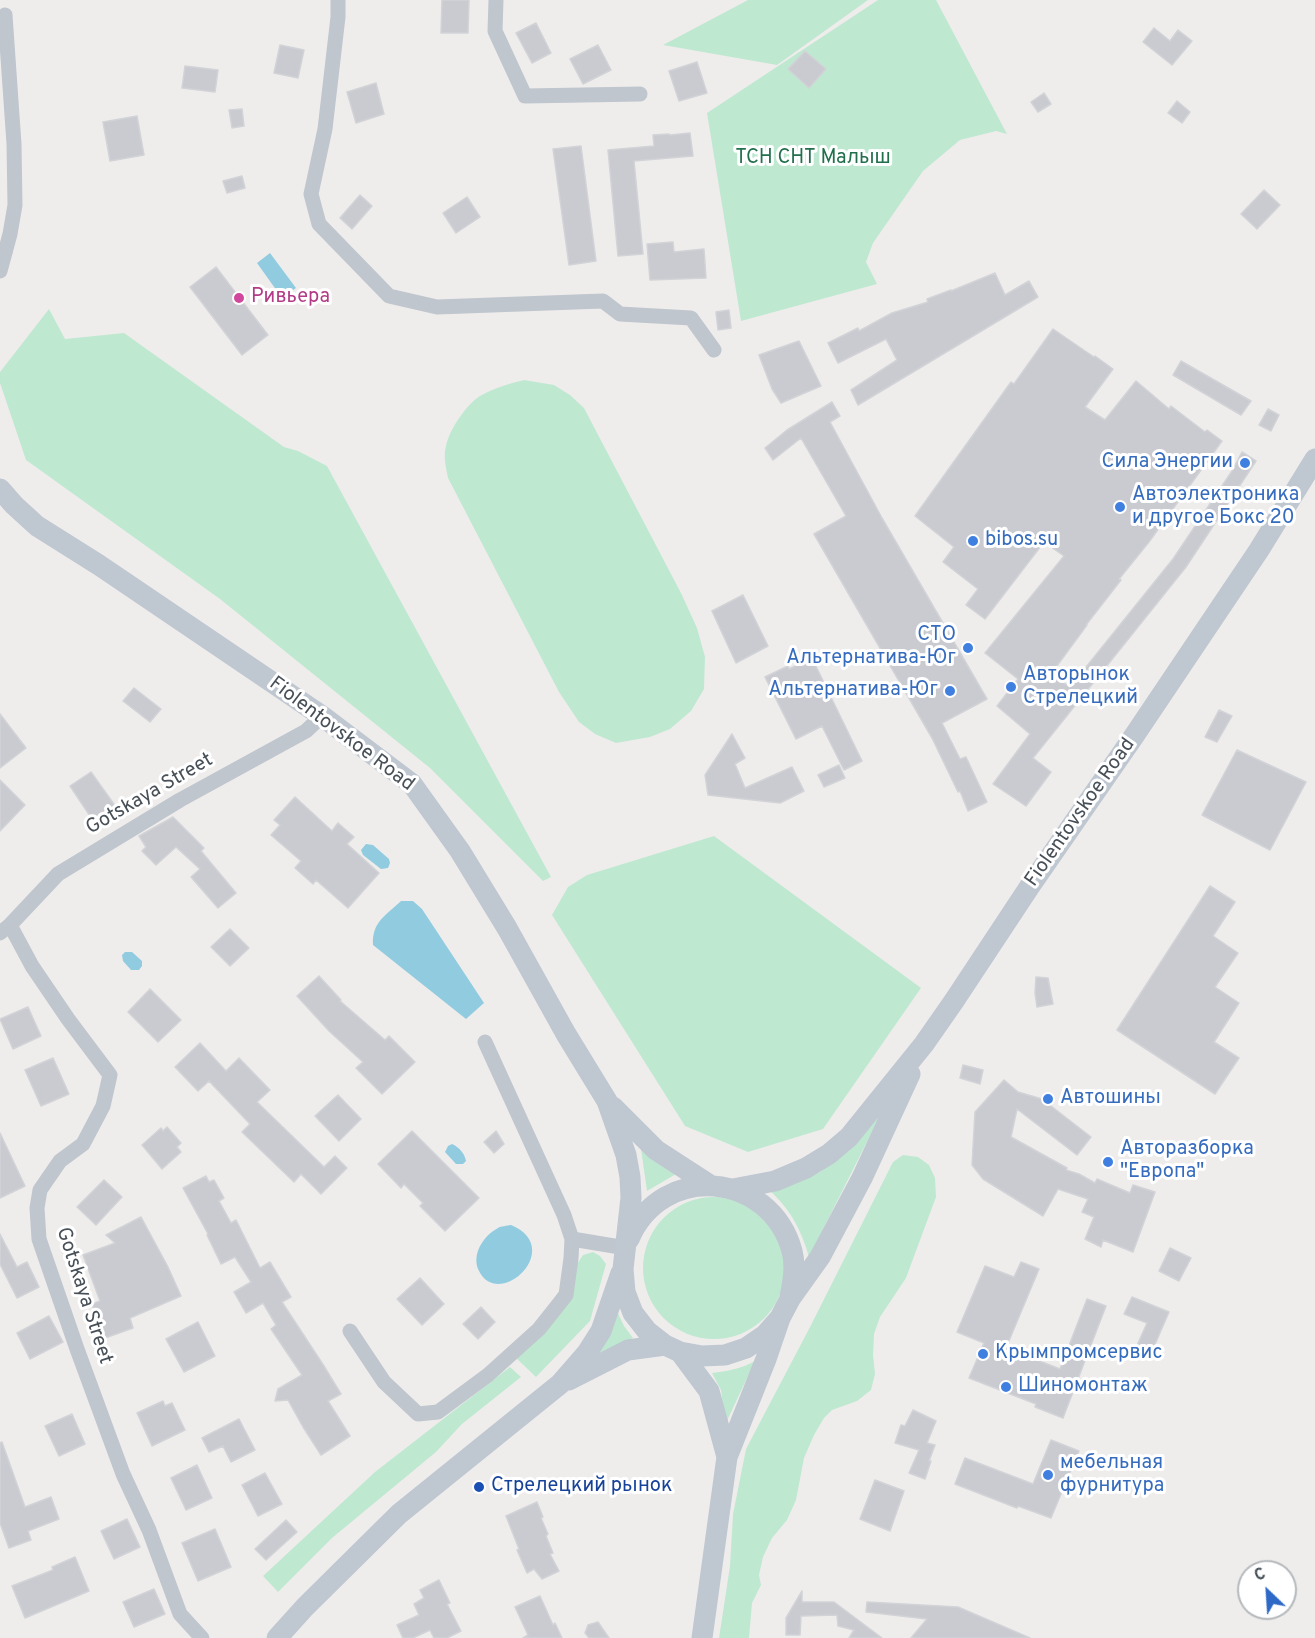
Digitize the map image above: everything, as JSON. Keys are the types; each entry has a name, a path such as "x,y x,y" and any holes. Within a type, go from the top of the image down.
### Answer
{"main road":[{"name":"Fiolentovskoe Road","path":"733,1189 775,1181 806,1168 829,1154 849,1137 927,1040 1259,550 1315,459"},
{"name":"Fiolentovskoe Road","path":"0,489 37,526 126,583 322,716 412,784 460,850 607,1101 656,1150 710,1185"},
{"name":"Fiolentovskoe Road","path":"702,1638 727,1457 780,1318 790,1299 820,1257 862,1178 927,1040"},
{"name":"Fiolentovskoe Road","path":"607,1101 626,1155 630,1177 631,1198 623,1269 625,1292 633,1313 647,1331 672,1348 709,1391 727,1457"},
{"name":"Fiolentovskoe Road","path":"626,1248 634,1227 648,1210 667,1196 688,1188 710,1185 733,1189 754,1198 763,1205 772,1213 785,1232 793,1253 794,1276 790,1299"},
{"path":"277,1638 305,1606 399,1514 560,1384 587,1353 601,1331 623,1269"},
{"name":"Fiolentovskoe Road","path":"672,1348 702,1356 724,1355 746,1348 765,1335 780,1318"},
{"path":"560,1384 628,1350 672,1348"}],"street":[{"path":"338,0 339,16 325,129 311,194 319,224 389,297 437,308 603,301 620,314 691,318 714,350"},
{"path":"496,0 495,31 525,96 640,94"},
{"path":"0,271 15,205 14,144 5,15"},
{"name":"Gotskaya Street","path":"201,1638 180,1614 148,1530 123,1474 39,1239 37,1208 40,1190 60,1161 83,1144 103,1106 110,1075 5,929 58,874 180,800 306,731 322,716"},
{"path":"350,1331 384,1382 418,1414 438,1412 488,1375 539,1329 566,1295 572,1239 564,1215 485,1042"},
{"path":"572,1239 626,1248"}],"green space":[{"path":"748,0 868,0 777,65 663,45"},
{"name":"ТСН СНТ Малыш","path":"878,0 936,0 1007,134 996,131 960,140 923,171 873,243 866,262 877,284 741,321 707,113"},
{"path":"49,309 65,339 124,333 284,447 298,451 327,466 551,877 543,881 430,768 220,599 26,460 0,383 0,372"},
{"path":"524,380 554,385 584,408 697,628 705,657 704,689 691,711 670,729 650,737 616,743 595,734 579,722 559,692 448,478 446,446 454,426 464,412 485,393"},
{"path":"714,836 921,988 823,1129 748,1152 685,1126 552,915 568,887 587,875"},
{"path":"888,1100 809,1257 794,1220 769,1190 803,1180 820,1172 838,1156"},
{"path":"641,1149 676,1174 647,1191"},
{"path":"903,1155 918,1157 929,1165 935,1178 936,1197 906,1278 880,1317 874,1334 875,1374 871,1390 857,1401 832,1410 824,1418 814,1435 804,1458 796,1500 787,1520 772,1538 763,1557 759,1575 761,1585 752,1603 749,1638 719,1638 730,1566 733,1514 746,1449 893,1162"},
{"path":"714,1197 741,1203 764,1218 779,1241 785,1268 779,1295 764,1318 741,1333 714,1339 687,1333 664,1318 649,1295 643,1268 649,1241 664,1218 687,1203"},
{"path":"593,1252 600,1256 606,1264 590,1321 536,1377 515,1357 583,1255"},
{"path":"617,1311 633,1338 594,1358"},
{"path":"755,1361 725,1425 721,1390 712,1373 739,1368"},
{"path":"510,1367 521,1377 462,1424 436,1452 332,1538 278,1592 263,1576 375,1472"}],"water":[{"path":"270,253 296,288 282,298 257,263"},
{"path":"366,844 373,845 389,859 388,868 381,869 363,855 361,850"},
{"path":"401,901 413,901 422,909 484,1003 466,1019 373,945 377,925"},
{"path":"125,952 132,952 142,961 139,970 131,970 123,961 122,955"},
{"path":"452,1144 464,1156 466,1161 463,1164 456,1164 445,1152"},
{"path":"511,1225 526,1235 532,1248 530,1260 523,1272 512,1280 500,1284 488,1281 477,1265 476,1259 480,1247 493,1231 499,1227"}],"building":[{"path":"442,0 469,0 468,33 441,33"},
{"path":"536,23 551,53 532,63 516,33"},
{"path":"1154,28 1170,41 1178,30 1192,41 1172,65 1143,42"},
{"path":"280,45 304,50 298,78 274,73"},
{"path":"598,45 611,70 583,84 570,59"},
{"path":"805,51 826,69 809,88 788,69"},
{"path":"697,62 707,93 679,101 669,71"},
{"path":"185,66 218,70 215,92 182,88"},
{"path":"376,83 384,114 356,123 347,92"},
{"path":"1044,93 1051,104 1038,112 1031,102"},
{"path":"1177,101 1190,112 1182,123 1168,113"},
{"path":"242,109 244,126 232,128 229,110"},
{"path":"137,116 144,155 110,161 103,122"},
{"path":"690,133 693,156 634,161 643,254 618,256 608,150 654,146 653,135"},
{"path":"581,146 596,261 569,265 553,149"},
{"path":"242,176 245,188 227,193 223,181"},
{"path":"1264,190 1280,205 1257,229 1241,214"},
{"path":"360,195 372,206 352,229 340,218"},
{"path":"467,197 480,217 456,233 443,213"},
{"path":"673,242 674,252 704,249 706,278 650,280 647,244"},
{"path":"216,267 268,335 242,355 190,287"},
{"path":"995,273 1005,295 1029,281 1038,297 858,405 851,390 897,360 886,339 838,363 828,343 858,328 859,331 892,313 928,302 927,299"},
{"path":"729,310 731,328 718,330 716,312"},
{"path":"1053,329 1113,369 1085,407 1105,420 1136,381 1169,409 1171,406 1205,432 1207,430 1222,441 1051,674 1070,687 1173,559 1232,471 1242,452 1256,461 1186,567 1033,758 1051,772 1026,806 993,784 1030,734 997,706 1018,679 985,653 1064,556 1044,542 985,619 966,605 978,589 943,562 954,547 915,516 1011,382 1014,384"},
{"path":"799,341 821,386 781,403 772,389 759,355"},
{"path":"1181,361 1251,401 1241,415 1173,375"},
{"path":"832,402 840,416 830,422 882,518 987,699 942,723 960,759 966,757 987,802 968,811 932,738 814,534 846,516 801,438 773,460 765,448 787,430"},
{"path":"1268,409 1279,415 1271,431 1259,425"},
{"path":"743,595 768,646 736,663 712,611"},
{"path":"812,658 862,761 844,770 822,726 796,739 765,677"},
{"path":"134,688 161,709 150,722 123,701"},
{"path":"1219,710 1232,716 1217,742 1205,737"},
{"path":"0,714 26,748 0,768"},
{"path":"732,734 745,758 735,764 745,788 792,767 804,791 780,803 708,795 705,775"},
{"path":"1237,750 1306,782 1270,850 1202,815"},
{"path":"839,765 845,778 824,787 818,775"},
{"path":"91,772 116,807 94,822 70,786"},
{"path":"0,780 25,805 0,831"},
{"path":"295,797 332,831 338,823 354,837 347,844 379,873 348,908 316,880 313,884 295,868 301,861 271,835 280,825 274,820"},
{"path":"173,817 204,848 201,851 236,893 218,908 191,877 200,869 176,847 156,865 142,851 146,847 139,836"},
{"path":"1210,886 1235,902 1213,936 1238,953 1215,987 1239,1003 1214,1042 1239,1058 1215,1094 1117,1030"},
{"path":"230,929 249,948 230,966 211,947"},
{"path":"319,976 340,1001 385,1040 389,1036 415,1062 382,1094 356,1068 363,1062 329,1031 297,996"},
{"path":"1036,977 1048,978 1053,1004 1037,1007"},
{"path":"150,989 181,1020 158,1042 128,1012"},
{"path":"28,1007 41,1036 13,1049 0,1019"},
{"path":"200,1043 226,1071 239,1058 270,1090 257,1102 324,1167 335,1156 347,1168 321,1194 301,1174 294,1182 242,1132 250,1124 209,1081 198,1091 175,1067"},
{"path":"53,1058 69,1094 41,1106 25,1070"},
{"path":"963,1065 983,1070 980,1084 960,1078"},
{"path":"1004,1080 1018,1092 1042,1099 1091,1137 1077,1155 1017,1109 1011,1137 1067,1168 1066,1170 1095,1183 1097,1179 1130,1193 1133,1185 1155,1192 1133,1252 1103,1240 1101,1247 1085,1239 1094,1217 1082,1212 1088,1199 1058,1189 1043,1216 983,1179 972,1165 975,1112"},
{"path":"338,1095 361,1119 339,1141 315,1116"},
{"path":"167,1127 181,1143 177,1147 181,1152 162,1169 142,1145 161,1128 163,1131"},
{"path":"412,1131 479,1198 445,1231 420,1206 423,1203 404,1184 401,1188 378,1164"},
{"path":"496,1131 504,1144 494,1153 484,1142"},
{"path":"0,1133 25,1186 0,1198"},
{"path":"206,1176 209,1182 214,1180 224,1198 219,1201 231,1223 236,1220 260,1268 270,1262 291,1297 282,1302 341,1394 328,1401 350,1436 321,1455 288,1400 275,1401 278,1389 302,1375 271,1329 276,1325 263,1303 246,1313 234,1292 251,1282 235,1257 221,1264 183,1188"},
{"path":"104,1180 122,1197 96,1225 77,1207"},
{"path":"141,1217 181,1296 130,1318 133,1328 105,1338 92,1304 100,1301 83,1255 115,1243 106,1235"},
{"path":"0,1234 17,1267 27,1262 39,1287 17,1298 0,1264"},
{"path":"1170,1248 1191,1258 1179,1281 1159,1271"},
{"path":"1021,1262 1039,1269 1006,1348 1060,1369 1087,1299 1106,1306 1063,1418 1035,1407 1036,1404 969,1378 984,1343 957,1332 985,1266 1014,1277"},
{"path":"420,1278 444,1304 422,1325 397,1299"},
{"path":"1132,1297 1169,1312 1150,1356 1135,1350 1147,1323 1124,1314"},
{"path":"481,1307 495,1322 478,1339 463,1324"},
{"path":"49,1316 63,1342 30,1359 17,1333"},
{"path":"198,1322 215,1356 184,1372 166,1339"},
{"path":"163,1401 165,1406 172,1403 185,1430 152,1446 137,1413"},
{"path":"913,1410 936,1421 927,1443 935,1445 925,1479 909,1473 919,1450 895,1443 901,1425 905,1426"},
{"path":"72,1414 85,1444 59,1456 45,1426"},
{"path":"239,1419 255,1450 231,1462 223,1446 209,1452 202,1438"},
{"path":"1051,1440 1079,1451 1051,1518 1018,1506 1017,1508 955,1484 965,1458 1033,1484"},
{"path":"2,1442 25,1507 51,1497 59,1519 28,1531 31,1540 9,1548 0,1523 0,1443"},
{"path":"197,1465 212,1498 186,1510 171,1478"},
{"path":"265,1473 282,1504 258,1516 242,1485"},
{"path":"875,1480 904,1491 890,1531 860,1519"},
{"path":"537,1502 553,1553 550,1554 559,1571 542,1579 534,1569 527,1573 506,1516"},
{"path":"127,1519 140,1547 114,1559 101,1531"},
{"path":"286,1520 297,1532 266,1560 255,1549"},
{"path":"215,1529 231,1567 198,1581 182,1543"},
{"path":"75,1557 89,1591 25,1618 12,1586 53,1570 52,1567"},
{"path":"439,1580 450,1603 447,1604 461,1631 447,1638 434,1638 430,1630 413,1638 403,1638 397,1625 419,1615 414,1604 424,1598 420,1590"},
{"path":"154,1589 165,1614 134,1627 123,1602"},
{"path":"802,1591 802,1602 834,1602 882,1638 849,1638 854,1630 838,1626 837,1615 801,1616 800,1635 786,1635 786,1618"},
{"path":"540,1596 553,1625 555,1623 562,1638 523,1638 528,1635 515,1607"},
{"path":"867,1602 958,1607 1030,1638 911,1638 927,1619 866,1612"},
{"path":"598,1622 609,1638 589,1638 585,1633 588,1625"}],"place":[{"name":"Ривьера","path":"239,298"},
{"name":"Сила Энергии","path":"1245,463"},
{"name":"Автоэлектроника и другое Бокс 20","path":"1120,507"},
{"name":"bibos.su","path":"973,541"},
{"name":"СТО Альтернатива-Юг","path":"968,648"},
{"name":"Авторынок Стрелецкий","path":"1011,687"},
{"name":"Альтернатива-Юг","path":"950,691"},
{"name":"Автошины","path":"1048,1099"},
{"name":"Авторазборка \"Европа\"","path":"1108,1162"},
{"name":"Крымпромсервис","path":"983,1354"},
{"name":"Шиномонтаж","path":"1006,1387"},
{"name":"мебельная фурнитура","path":"1048,1475"},
{"name":"Стрелецкий рынок","path":"479,1487"}]}
